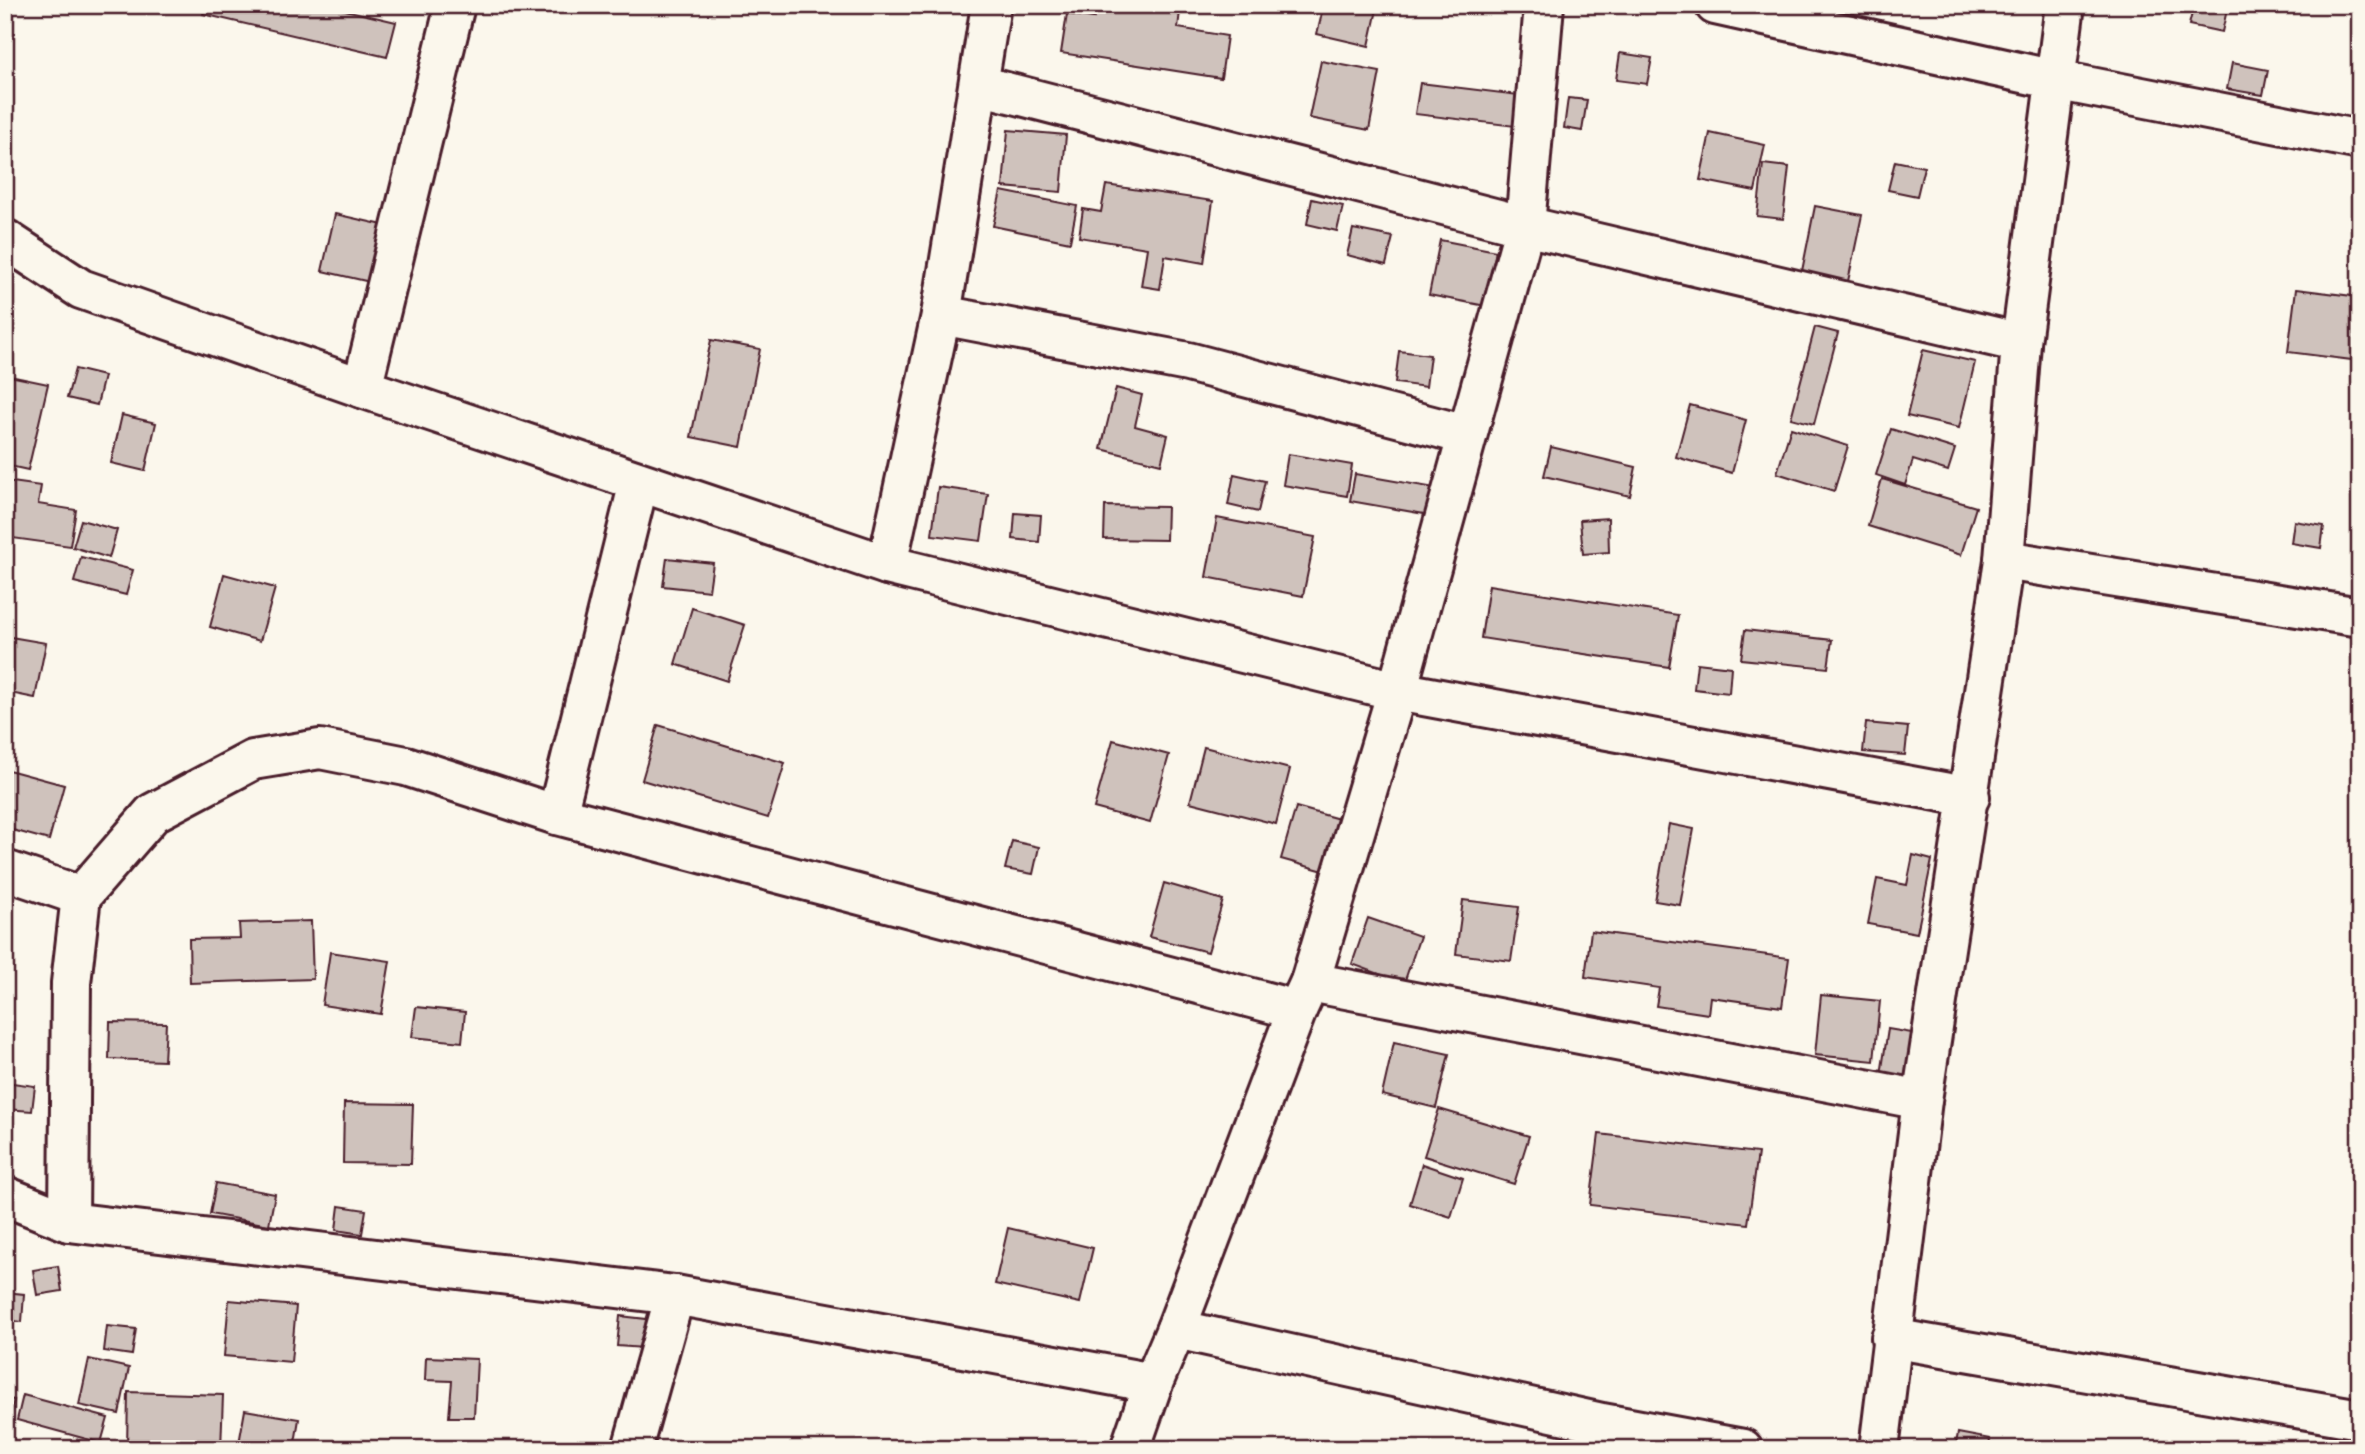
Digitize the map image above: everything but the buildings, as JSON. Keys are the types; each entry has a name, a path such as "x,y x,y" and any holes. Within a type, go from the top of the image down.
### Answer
{"street":[{"path":"362,388 455,5"},
{"path":"887,565 941,315 991,5"},
{"path":"1130,1449 1303,996 1397,691 1525,226 1544,5"},
{"path":"1716,5 2054,80 2360,141"},
{"path":"1879,1449 1922,1100 2004,560 2021,343 2065,5"},
{"path":"979,85 1525,226 2021,343"},
{"path":"5,239 81,289 362,388 887,565 1397,691 1970,796"},
{"path":"941,315 1188,362 1466,435"},
{"path":"557,815 639,482"},
{"path":"2004,560 2360,617"},
{"path":"69,1223 71,983 81,896 153,813 253,760 320,749 406,766 557,815 1303,996 1922,1100"},
{"path":"5,870 81,896"},
{"path":"5,1196 69,1223 675,1295 1153,1383"},
{"path":"632,1449 675,1295"},
{"path":"1176,1329 1588,1420 1743,1449"},
{"path":"1891,1338 2360,1419"}]}
